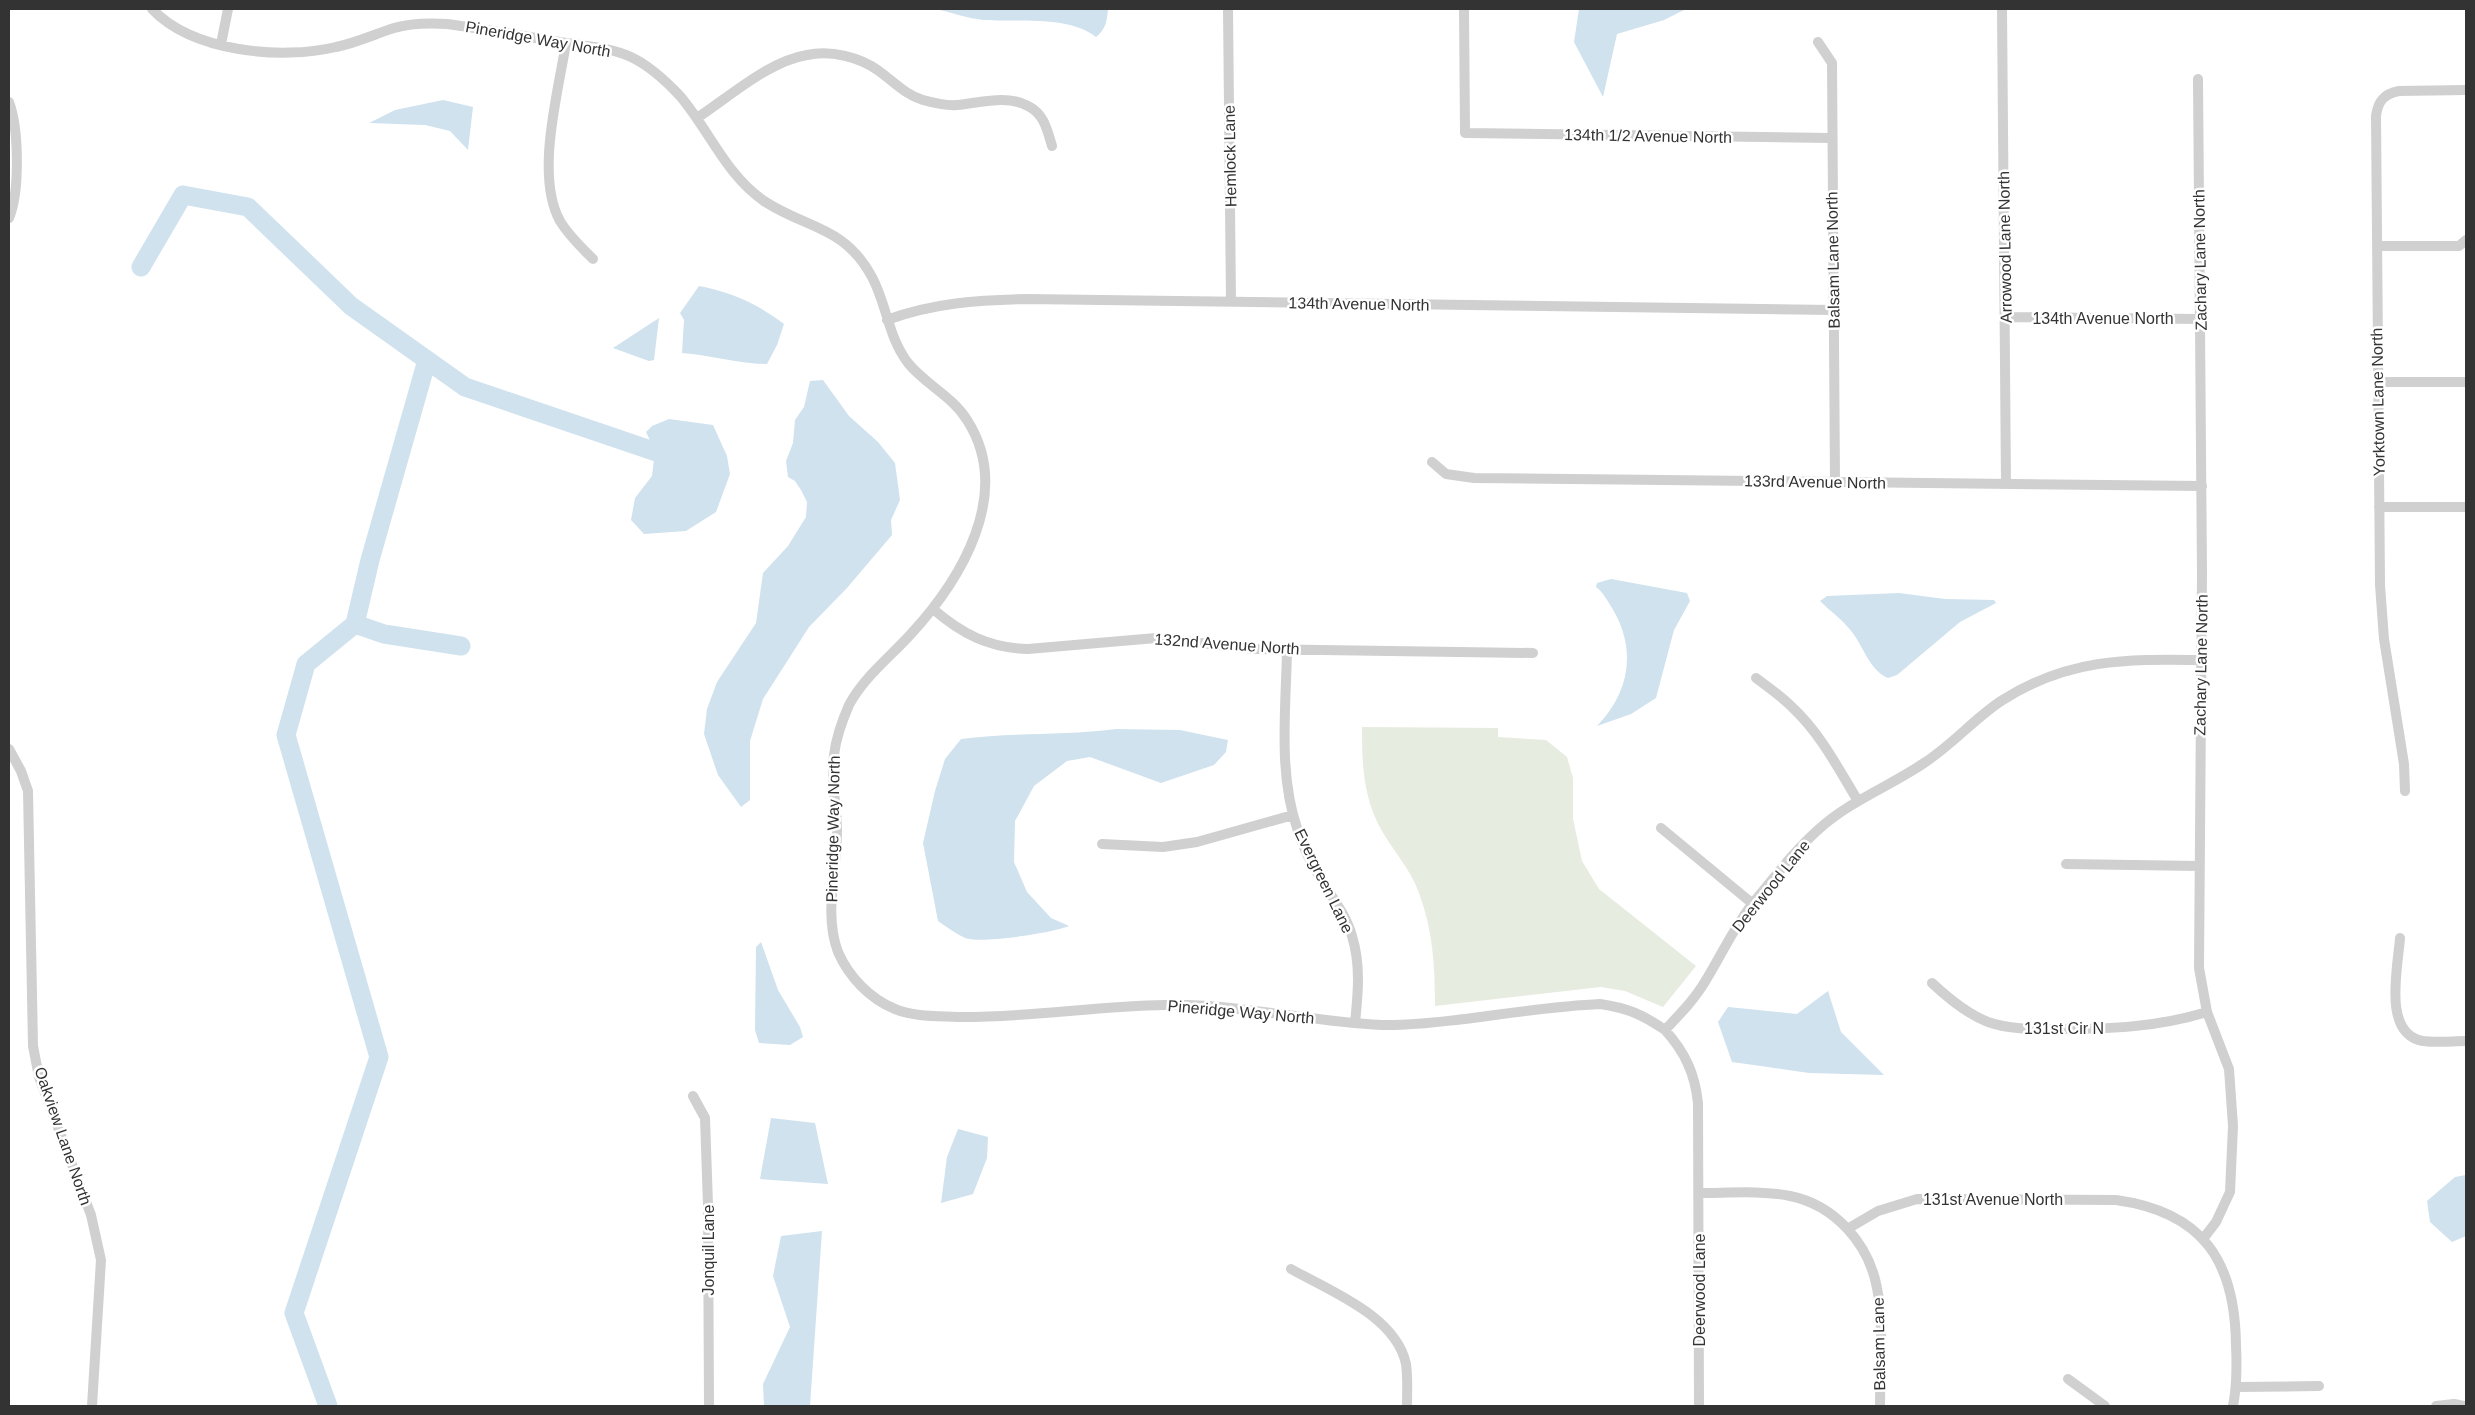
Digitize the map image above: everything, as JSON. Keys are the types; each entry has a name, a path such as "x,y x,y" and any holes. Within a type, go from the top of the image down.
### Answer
{"street":[{"name":"Pineridge Way North","path":"152,9 171,26 188,35 221,44 268,52 311,51 360,41 395,28 427,23 457,25 602,48 629,56 654,71 679,96 697,118 729,167 745,186 763,200 787,214 827,230 859,258 872,277 893,338 914,370 954,402 970,424 979,446 985,470 986,493 976,535 953,579 933,609 870,674 856,693 840,726 835,748 833,781 837,846 833,929 838,951 854,980 877,1000 908,1013 936,1016 1039,1015 1170,1004 1209,1006 1355,1023 1417,1024 1600,1004 1623,1007 1645,1016 1665,1030"},
{"path":"221,44 228,9"},
{"name":"Hemlock Lane","path":"1228,9 1232,302"},
{"name":"134th 1/2 Avenue North","path":"1464,9 1465,133 1831,138"},
{"name":"Arrowood Lane North","path":"2002,9 2006,484"},
{"name":"Balsam Lane North","path":"1818,42 1832,63 1831,138 1836,482"},
{"path":"566,43 549,155 549,191 556,213 564,228 593,259"},
{"path":"697,118 777,65 809,54 828,53 861,61 878,70 903,91 937,104 954,105 1011,100 1027,105 1039,114 1046,123 1052,146"},
{"name":"Zachary Lane North","path":"2198,79 2202,486 2199,968 2207,1012 2229,1069 2232,1085 2232,1172 2230,1192 2225,1207 2204,1239"},
{"name":"Yorktown Lane North","path":"2405,791 2404,764 2384,639 2378,382 2376,116 2381,99 2389,93 2399,91 2466,90"},
{"path":"9,102 16,134 15,195 9,218"},
{"path":"2377,246 2459,246 2466,240"},
{"name":"134th Avenue North","path":"887,320 921,310 986,300 1834,310"},
{"name":"134th Avenue North","path":"2005,317 2200,319"},
{"path":"2378,382 2466,382"},
{"name":"133rd Avenue North","path":"1432,462 1446,474 1474,478 2202,486"},
{"path":"2380,507 2466,507"},
{"name":"132nd Avenue North","path":"933,609 982,642 1008,648 1156,638 1287,650 1533,653"},
{"name":"Evergreen Lane","path":"1287,650 1286,767 1293,815 1306,852 1345,917 1352,936 1359,984 1355,1023"},
{"name":"Deerwood Lane","path":"1699,1406 1699,1193 1696,1087 1686,1058 1665,1030 1688,1005 1705,982 1728,940 1753,904 1797,851 1819,829 1858,801 1924,763 2001,702 2035,683 2070,669 2098,663 2132,659 2202,660"},
{"path":"1756,678 1792,707 1806,722 1833,759 1858,801"},
{"name":"Oakview Lane North","path":"9,749 22,770 28,791 33,1046 39,1077 90,1215 101,1260 92,1406"},
{"path":"1102,844 1163,847 1197,842 1293,815"},
{"path":"1661,828 1753,904"},
{"path":"2066,864 2199,866"},
{"path":"2400,938 2395,994 2397,1021 2408,1034 2423,1041 2466,1041"},
{"name":"131st Cir N","path":"1932,983 1948,998 1980,1018 2015,1028 2128,1028 2156,1025 2207,1012"},
{"name":"Jonquil Lane","path":"693,1096 705,1118 708,1213 709,1406"},
{"path":"1699,1193 1768,1193 1791,1196 1811,1203 1830,1213 1849,1228"},
{"name":"131st Avenue North","path":"1849,1228 1878,1211 1917,1199 2116,1200 2140,1204 2163,1212 2185,1223 2204,1239"},
{"name":"Balsam Lane","path":"1849,1228 1871,1267 1878,1288 1880,1406"},
{"path":"2204,1239 2218,1258 2228,1280 2234,1303 2237,1387 2233,1406"},
{"path":"1291,1269 1375,1317 1389,1330 1399,1346 1406,1363 1407,1406"},
{"path":"2068,1379 2105,1406"},
{"path":"2237,1387 2318,1386"},
{"path":"2436,1406 2454,1404 2464,1406"}],"shaded area":[{"path":"1362,727 1498,728 1498,737 1546,740 1567,757 1573,778 1573,819 1582,861 1599,889 1696,966 1663,1007 1625,991 1601,987 1435,1006 1434,963 1424,907 1416,885 1382,831 1371,806 1363,767"}],"water":[{"path":"935,9 1108,9 1102,31 1096,37 1072,25 1057,22 978,19"},
{"path":"1579,9 1686,9 1664,20 1617,34 1603,97 1574,42"},
{"path":"443,100 473,107 468,150 450,131 425,125 369,123 395,110"},
{"path":"699,286 744,300 764,310 784,324 777,345 767,364 746,363 682,353 684,320 680,313"},
{"path":"659,318 654,360 649,361 613,348"},
{"path":"823,380 849,416 878,442 895,463 900,500 891,520 892,535 847,588 809,627 763,699 750,741 750,800 741,807 718,775 704,734 707,709 717,682 756,623 763,573 788,546 806,517 807,502 795,481 788,477 786,461 793,443 795,420 804,407 810,381"},
{"path":"669,419 713,425 727,456 730,474 716,512 686,531 644,534 631,520 635,498 652,476 655,451 646,432 652,426"},
{"path":"1611,579 1687,593 1690,601 1674,630 1656,698 1631,714 1597,726 1617,699 1623,685 1626,670 1627,654 1620,623 1607,599 1596,587 1597,583"},
{"path":"1899,593 1945,599 1994,600 1996,603 1960,622 1897,675 1888,678 1876,670 1848,628 1820,601 1827,596"},
{"path":"1116,729 1180,730 1228,740 1226,752 1214,765 1161,783 1090,757 1067,761 1034,786 1015,821 1014,862 1027,892 1051,918 1069,926 1048,932 985,940 965,938 938,921 923,843 935,791 945,759 961,739 999,735 1077,733"},
{"path":"761,942 778,990 800,1027 803,1037 790,1045 759,1043 755,1030 756,947"},
{"path":"1828,991 1841,1032 1884,1075 1809,1073 1732,1062 1718,1022 1728,1007 1797,1014"},
{"path":"771,1118 815,1123 828,1184 760,1179"},
{"path":"958,1129 988,1137 987,1158 973,1194 941,1203 947,1157"},
{"path":"2466,1175 2466,1236 2452,1242 2430,1222 2427,1201 2455,1177"},
{"path":"822,1231 810,1406 764,1406 763,1384 790,1327 773,1276 781,1236"}],"waterway":[{"path":"141,267 183,195 248,207 351,306 465,387 677,459"},
{"path":"328,1406 294,1313 379,1057 286,735 306,664 355,624 370,560 427,360"},
{"path":"355,624 384,634 461,646"}]}
